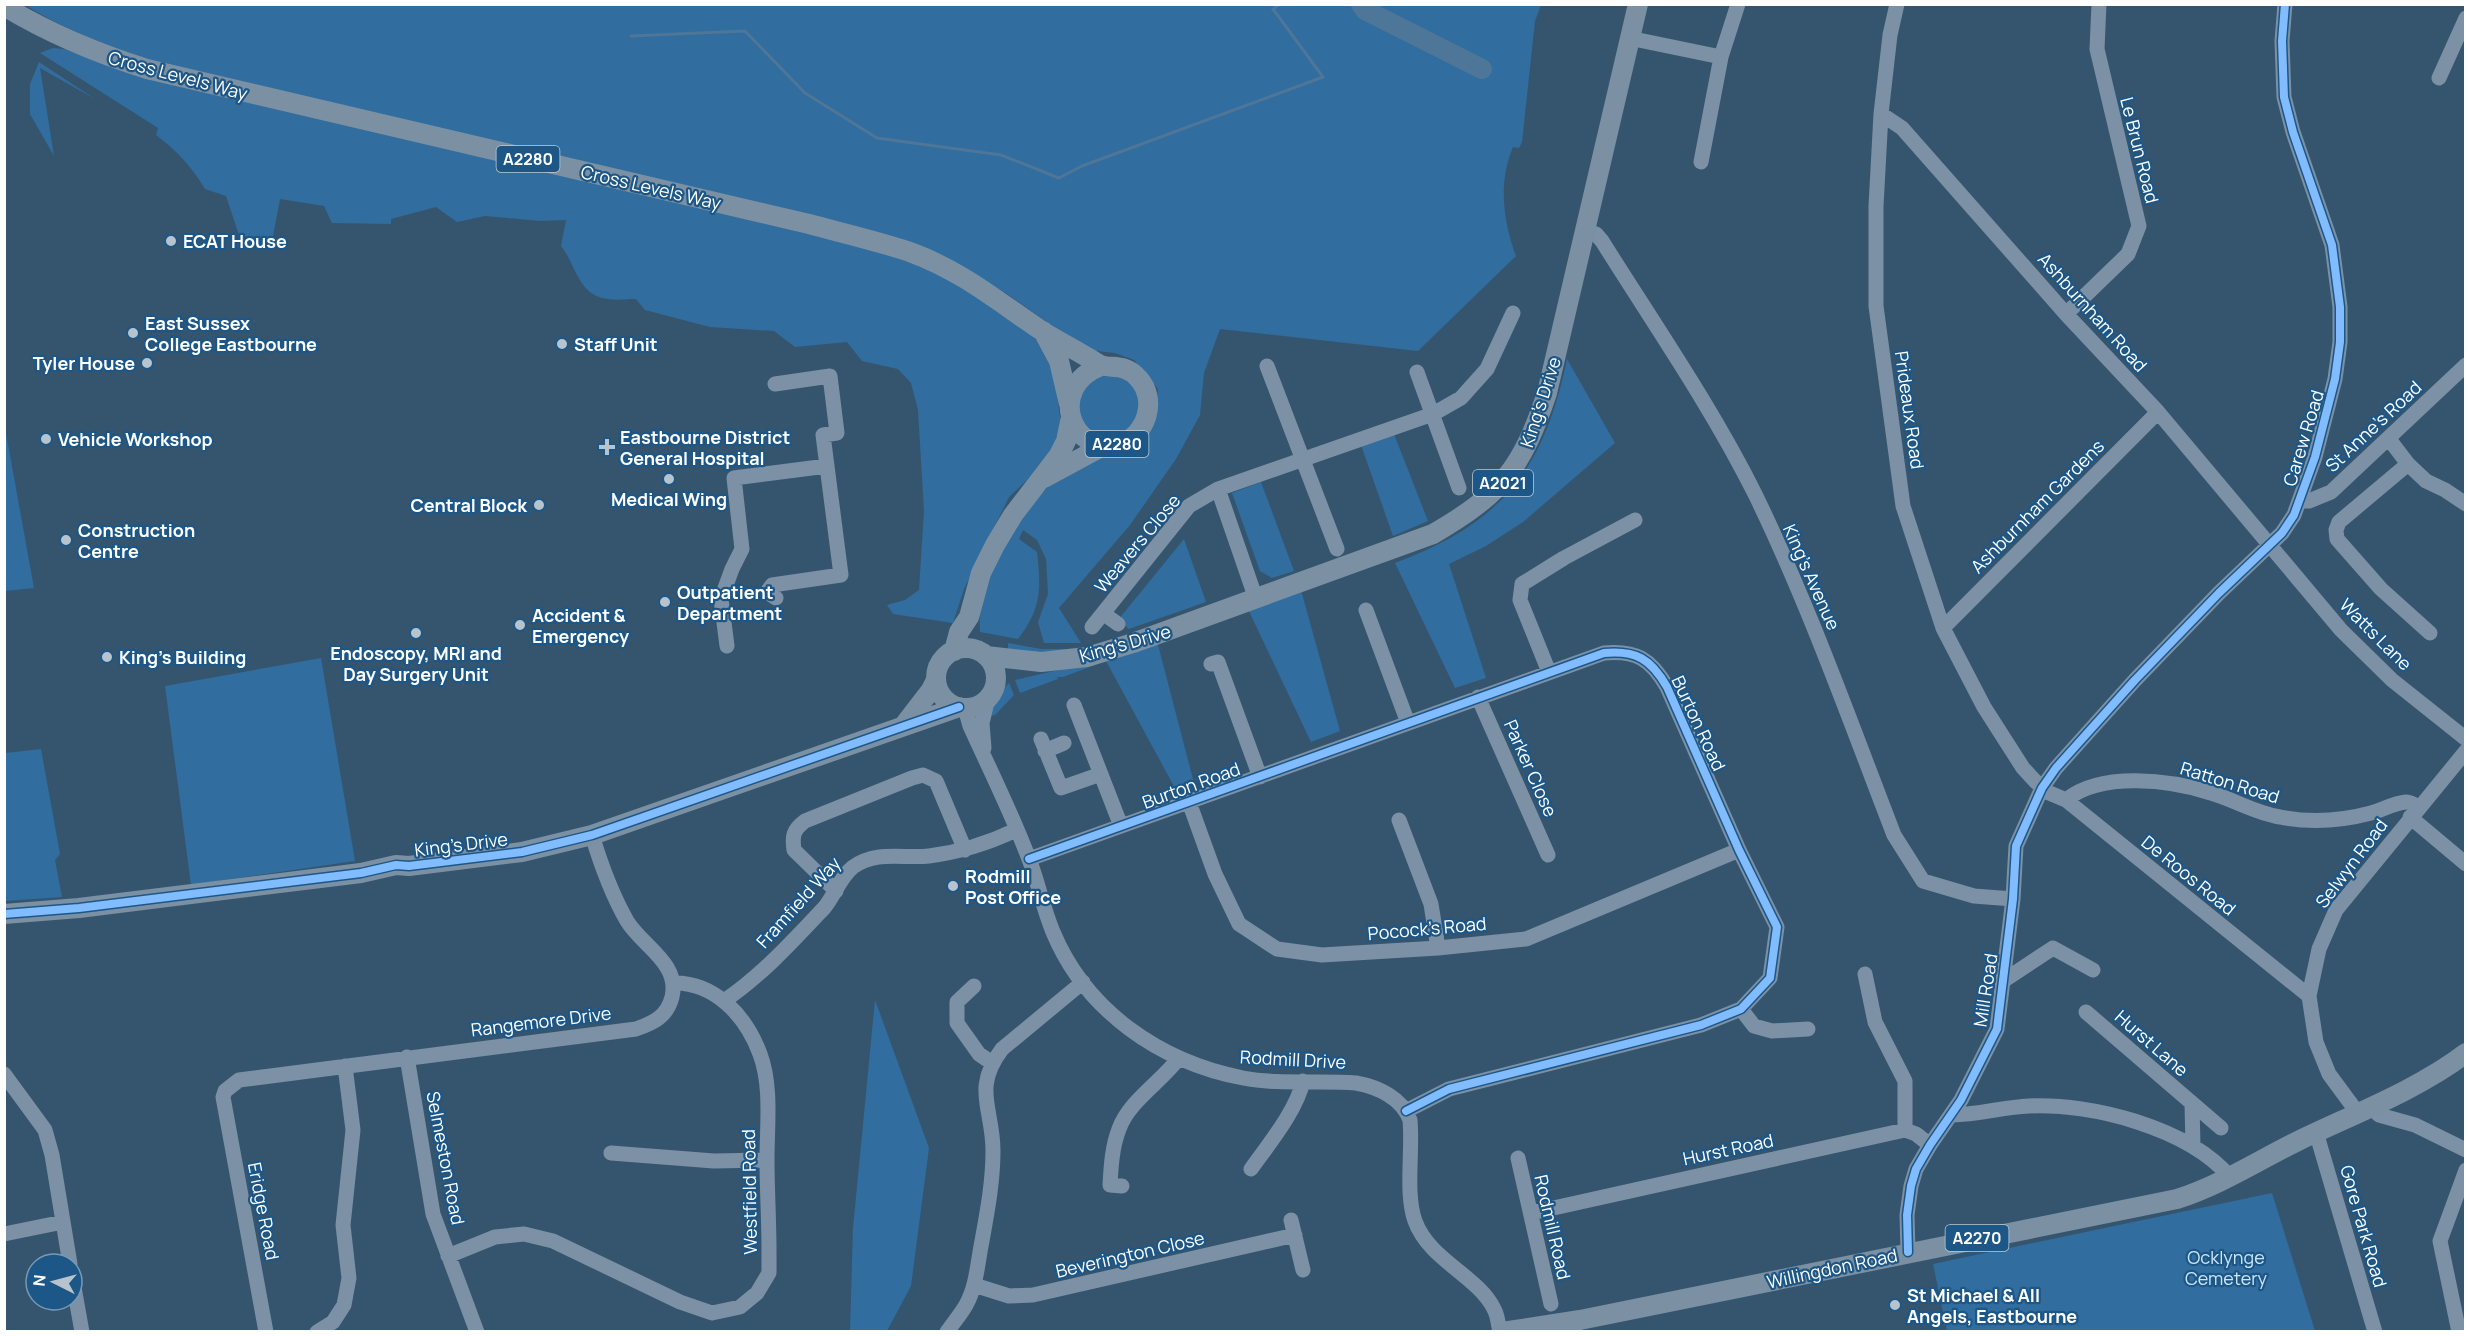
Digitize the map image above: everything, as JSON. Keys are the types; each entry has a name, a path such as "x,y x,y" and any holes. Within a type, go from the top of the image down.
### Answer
{"main road":[{"name":"King's Drive","path":"984,655 1041,662 1087,657 1104,652 1433,534 1476,507 1504,482 1525,452 1547,393 1638,4"},
{"name":"Cross Levels Way","path":"4,6 61,38 147,69 809,224 910,252 950,270 992,294 1043,332 1101,366"},
{"name":"Cross Levels Way","path":"954,651 959,632 969,616 981,573 995,545 1012,515 1059,455 1066,441 1070,410 1071,391 1078,379 1088,371 1101,366 1114,365 1133,374 1146,389 1149,403 1144,423 1131,438 1119,444 1105,445 1083,436 1070,410 1059,361 1043,332"},
{"name":"Cross Levels Way","path":"1037,482 1105,445"},
{"path":"936,680 945,699 962,707 980,704 990,695 996,677 994,669 984,655 969,616"},
{"path":"904,725 931,690 940,663 954,651 963,648 984,655"},
{"name":"King's Drive","path":"990,695 1012,675 1041,662"},
{"name":"King's Drive","path":"4,914 89,906 522,852 592,835 904,725 962,707"},
{"name":"A2270","path":"2364,1109 2447,1067 2466,1053"},
{"name":"Willingdon Road","path":"1501,1332 1580,1326 1908,1252 2177,1198 2206,1189 2364,1109"}],"street":[{"path":"1701,162 1721,57 1738,4"},
{"name":"Prideaux Road","path":"1897,4 1890,35 1881,114 1875,206 1876,306 1903,506 1943,627 1984,707 2023,768 2042,788"},
{"name":"Le Brun Road","path":"2066,314 2128,254 2139,226 2097,49 2099,4"},
{"name":"Carew Road","path":"2042,788 2056,768 2128,688 2288,525 2300,500 2327,417 2336,379 2340,342 2340,307 2332,245 2293,132 2284,97 2282,41 2284,4"},
{"path":"2439,78 2466,18"},
{"path":"1629,38 1721,57"},
{"name":"Ashburnham Road","path":"1881,114 1902,128 2066,314 2158,412 2270,543"},
{"name":"King's Avenue","path":"1585,231 1596,234 1602,241 1708,409 1755,494 1823,650 1897,840 1923,881 1974,896 2013,899"},
{"name":"Weavers Close","path":"1092,627 1189,506 1218,489 1433,414 1461,398 1487,369 1513,313"},
{"name":"St Anne's Road","path":"2300,500 2309,501 2331,492 2466,365"},
{"path":"1267,366 1337,549"},
{"path":"1417,372 1459,488"},
{"path":"775,384 830,376 837,433 824,435 841,575 772,585 767,592 776,598"},
{"name":"Ashburnham Gardens","path":"1943,627 2158,412"},
{"path":"2389,439 2408,464 2426,481 2466,504"},
{"path":"2408,464 2340,522 2336,530 2337,539 2381,589 2430,633"},
{"path":"727,646 721,599 742,549 734,478 827,466"},
{"path":"1218,489 1256,599"},
{"path":"1549,672 1520,600 1522,584 1564,558 1635,520"},
{"name":"Watts Lane","path":"2270,543 2341,630 2392,680 2466,739"},
{"path":"1366,610 1408,723"},
{"path":"1104,614 1118,624"},
{"name":"Burton Road","path":"1029,859 1604,652 1622,651 1649,662 1667,687 1739,850 1777,927 1770,978 1741,1009 1701,1025 1449,1089 1406,1111"},
{"name":"Burton Road","path":"1211,664 1218,662 1260,777"},
{"name":"Rodmill Drive","path":"985,759 982,723 990,695"},
{"name":"Parker Close","path":"1478,697 1548,855"},
{"path":"1074,705 1121,826"},
{"name":"Rodmill Drive","path":"962,707 1029,859 1052,930 1065,957 1083,982 1118,1021 1147,1043 1203,1068 1244,1078 1329,1081 1369,1086 1396,1100 1406,1111"},
{"path":"1064,743 1043,745 1061,792 1101,774"},
{"path":"2466,751 2414,812 2466,864"},
{"path":"836,891 794,850 793,835 796,828 805,821 912,778 923,776 936,781 965,850"},
{"name":"Ratton Road","path":"2066,800 2078,790 2101,785 2127,781 2158,782 2186,785 2253,810 2303,820 2355,817 2405,802 2414,812"},
{"name":"Mill Road","path":"1908,1252 1907,1215 1916,1169 1952,1114 1997,1029 2013,899 2016,846 2042,788"},
{"name":"De Roos Road","path":"2042,788 2066,800 2309,996"},
{"name":"Pocock's Road","path":"1189,802 1215,874 1239,924 1277,949 1322,955 1438,948 1526,939 1739,850"},
{"name":"Selwyn Road","path":"2364,1109 2329,1074 2316,1042 2309,996 2319,949 2336,910 2414,812"},
{"path":"1399,820 1431,904 1438,948"},
{"name":"Framfield Way","path":"724,1001 752,982 826,906 853,867 874,858 889,855 928,856 965,850 989,843 1016,830"},
{"path":"592,835 617,904 631,928 666,965 673,983"},
{"path":"2003,981 2053,948 2093,970"},
{"path":"1865,974 1875,1022 1906,1087 1905,1130 1916,1134 1930,1145"},
{"path":"947,1332 966,1306 974,1285 992,1184 993,1148 985,1089 992,1063 1002,1049 1083,982"},
{"name":"Westfield Road","path":"448,1256 495,1237 524,1234 553,1240 691,1306 712,1313 740,1307 757,1293 769,1273 768,1093 760,1054 741,1019 724,1001 704,987 688,983 673,983"},
{"name":"Rangemore Drive","path":"223,1097 225,1091 239,1080 636,1029 655,1022 666,1011 671,1003 673,983"},
{"path":"975,986 957,1002 957,1023 979,1054 992,1063"},
{"path":"1741,1009 1754,1026 1772,1030 1808,1029"},
{"name":"Hurst Lane","path":"2086,1012 2220,1128"},
{"name":"Selmeston Road","path":"407,1058 433,1214 477,1332"},
{"path":"1122,1186 1110,1185 1119,1130 1127,1114 1179,1058"},
{"path":"317,1332 333,1322 344,1305 349,1278 343,1225 353,1130 345,1066"},
{"path":"4,1074 45,1130 52,1155 68,1252"},
{"path":"1251,1169 1295,1101 1303,1081"},
{"name":"Eridge Road","path":"223,1097 266,1332"},
{"path":"2192,1104 2193,1146"},
{"path":"1952,1114 2029,1106 2066,1106 2100,1111 2135,1121 2193,1146 2210,1157 2230,1177"},
{"path":"2364,1109 2415,1125 2466,1150"},
{"path":"1406,1111 1411,1135 1412,1207 1415,1222 1432,1248 1475,1286 1494,1307 1501,1332"},
{"name":"Hurst Road","path":"1531,1213 1905,1130"},
{"name":"Gore Park Road","path":"2316,1132 2375,1332"},
{"path":"611,1153 714,1161 767,1160"},
{"name":"Rodmill Road","path":"1518,1158 1551,1304"},
{"path":"2459,1332 2440,1241 2466,1170"},
{"path":"4,1234 63,1222"},
{"name":"Beverington Close","path":"974,1285 1009,1296 1042,1293 1293,1228 1304,1270"},
{"path":"78,1312 82,1332"}],"green space":[{"path":"25,5 1541,5 1535,21 1522,142 1519,148 1513,147 1505,174 1505,215 1516,256 1418,351 1220,329 1204,373 1200,415 1176,459 1130,525 1059,608 1081,643 1044,643 1038,622 1048,594 1046,559 1037,540 1023,530 1019,539 1037,552 1039,576 1036,607 1026,628 1018,639 980,632 979,604 995,557 1034,501 1054,481 1082,466 1122,449 1138,446 1154,425 1158,389 1134,360 1115,353 1087,350 1007,294 942,255 170,69 77,33"},
{"path":"53,48 64,49 115,67 892,254 940,274 992,303 1032,335 1044,348 1054,372 1061,424 1053,447 1027,480 1009,497 964,589 953,623 893,614 887,605 905,600 919,590 924,511 918,410 911,383 898,369 862,361 847,342 795,347 774,331 710,327 645,310 636,299 611,299 595,295 582,284 561,246 566,220 540,221 485,216 457,222 436,207 391,219 391,224 332,223 324,206 280,199 272,241 239,235 226,196 205,189 184,160 156,135 158,128 40,53"},
{"path":"39,62 95,99 40,68 54,156 30,114 30,84"},
{"path":"1567,359 1615,443 1523,522 1486,546 1449,564 1486,678 1455,688 1395,563 1464,530 1490,510 1512,488 1531,462 1545,432"},
{"path":"1091,374 1123,374 1138,393 1139,412 1129,427 1121,433 1102,436 1093,433 1085,425 1074,406"},
{"path":"4,422 34,588 5,591"},
{"path":"1394,434 1428,521 1393,536 1361,445"},
{"path":"1261,482 1294,571 1272,578 1260,571 1232,493"},
{"path":"1184,539 1206,602 1129,629 1118,620"},
{"path":"1301,590 1340,731 1311,742 1248,609"},
{"path":"1157,641 1194,783 1176,790 1106,661"},
{"path":"1008,643 1041,649 1066,649 1066,651 1008,653"},
{"path":"321,658 355,861 191,885 165,686"},
{"path":"1093,662 1095,665 1063,677 1057,677 1058,679 1020,693 1015,680"},
{"path":"1009,683 1014,695 995,715 988,717 995,699"},
{"path":"41,749 60,854 55,860 62,897 5,901 5,753"},
{"path":"875,1000 929,1148 911,1286 887,1331 850,1331 853,1228"},
{"name":"Ocklynge Cemetery","path":"2272,1193 2315,1331 1947,1331 1933,1264"}],"waterway":[{"path":"631,36 745,31 805,93 877,138 1001,155 1059,178 1082,166 1323,77 1273,9 1281,4"},
{"path":"1361,4 1365,10 1482,69"}],"cycle path":[{"path":"1908,1252 1907,1215 1916,1169 1961,1100 1997,1029 2013,899 2016,846 2042,788 2056,768 2135,680 2219,593 2282,533 2294,515 2315,457 2335,379 2340,342 2340,307 2332,245 2293,132 2284,97 2282,41 2285,4"},
{"path":"1029,859 1604,653 1625,653 1642,658 1655,669 1667,687 1739,850 1777,927 1770,978 1741,1009 1701,1025 1449,1089 1406,1111"},
{"path":"4,914 79,908 361,873 396,865 409,866 522,852 592,835 959,707"}],"place":[{"name":"ECAT House","path":"171,241"},
{"name":"East Sussex College Eastbourne","path":"133,333"},
{"name":"Staff Unit","path":"562,344"},
{"name":"Tyler House","path":"147,363"},
{"name":"Vehicle Workshop","path":"46,439"},
{"name":"Eastbourne District General Hospital","path":"607,447"},
{"name":"Medical Wing","path":"669,479"},
{"name":"Central Block","path":"539,505"},
{"name":"Construction Centre","path":"66,540"},
{"name":"Outpatient Department","path":"665,602"},
{"name":"Accident & Emergency","path":"520,625"},
{"name":"Endoscopy, MRI and Day Surgery Unit","path":"416,633"},
{"name":"King's Building","path":"107,657"},
{"name":"Rodmill Post Office","path":"953,886"},
{"name":"St Michael & All Angels, Eastbourne","path":"1895,1305"}]}
